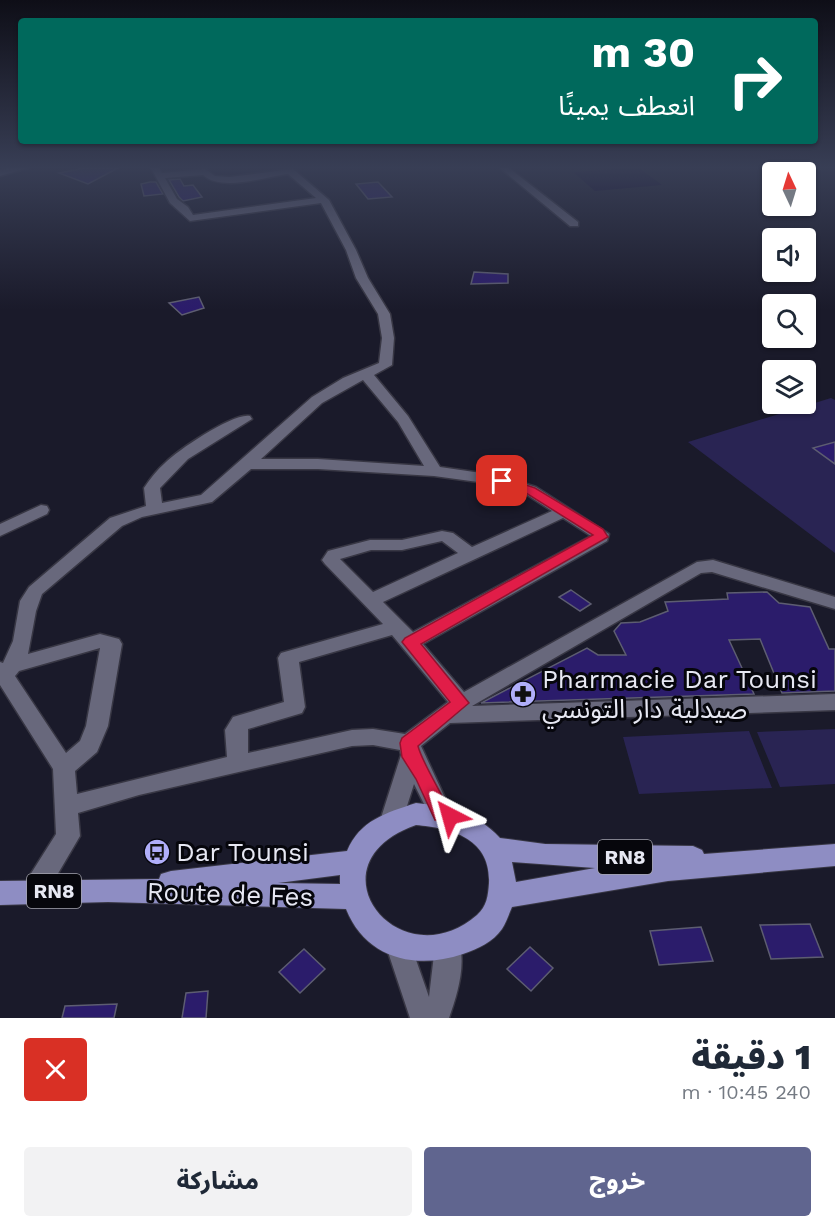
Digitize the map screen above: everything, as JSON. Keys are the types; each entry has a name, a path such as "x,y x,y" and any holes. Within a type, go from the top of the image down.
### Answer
{"main road":[{"path":"416,814 441,815 472,826 495,849 504,872 502,897 495,914 482,929 466,940 448,946 423,949 398,943 372,927 362,916 353,897 351,879 354,862 371,835 392,821 416,814"},
{"name":"RN8","path":"495,849 545,855 754,860"},
{"name":"RN8","path":"502,897 555,885 754,860 835,855"},
{"name":"Route de Fes","path":"108,890 354,862"},
{"name":"Route de Fes","path":"0,893 108,890 353,897"}],"street":[{"path":"189,216 190,218 209,216"},
{"path":"6,670 24,645 28,604 35,591 116,522 155,508 212,497 305,412 313,400 335,386 385,365 388,338 384,314 362,278 351,250 332,216"},
{"path":"563,216 574,224"},
{"path":"365,374 384,394 422,446 434,471"},
{"path":"155,508 152,488 167,469 192,448 246,419"},
{"path":"247,464 318,464 434,471 519,485 598,532 601,537 411,642"},
{"path":"0,531 41,510"},
{"path":"370,601 469,553 563,512"},
{"path":"453,709 411,642 331,560 334,555 370,545 402,545 441,536 447,537 469,553"},
{"path":"392,821 410,750 453,709 697,568 713,567 835,603"},
{"path":"238,762 236,730 241,723 295,707 288,658 396,627"},
{"path":"6,670 100,641 112,644 97,726 89,746 64,768"},
{"path":"6,670 64,768 68,836 34,891"},
{"path":"453,709 835,702"},
{"path":"68,806 238,762 352,738 373,737 410,750 441,815"},
{"path":"398,943 414,995 424,1018"},
{"path":"435,1018 444,993 448,946"}],"shaded area":[{"path":"831,398 835,400 835,553 688,442 779,414 816,414 816,403"},
{"path":"835,729 835,784 780,787 757,732"},
{"path":"749,731 772,788 639,794 623,737"}],"building":[{"path":"474,272 508,274 508,283 471,284"},
{"path":"199,297 204,308 182,315 169,303"},
{"path":"835,442 835,464 813,448"},
{"path":"571,590 591,604 580,611 559,597"},
{"path":"767,592 779,603 810,607 829,649 835,649 835,691 782,693 760,639 729,640 754,694 481,703 587,648 598,655 626,655 614,631 621,623 640,622 668,611 665,602 728,599 727,593"},
{"path":"810,924 823,957 771,959 760,925"},
{"path":"701,927 713,961 659,965 650,931"},
{"path":"530,947 553,968 531,991 507,969"},
{"path":"304,949 325,969 300,993 279,972"},
{"path":"208,991 206,1018 182,1018 186,993"},
{"path":"117,1004 114,1018 62,1018 65,1006"}],"place":[{"name":"Pharmacie Dar Tounsi صيدلية دار التونسي","path":"523,694"},
{"name":"Dar Tounsi","path":"157,852"}],"route":[{"path":"450,816 441,815 423,775 411,757 409,743 461,703 411,642 601,537 598,532 530,490 502,481"}]}
